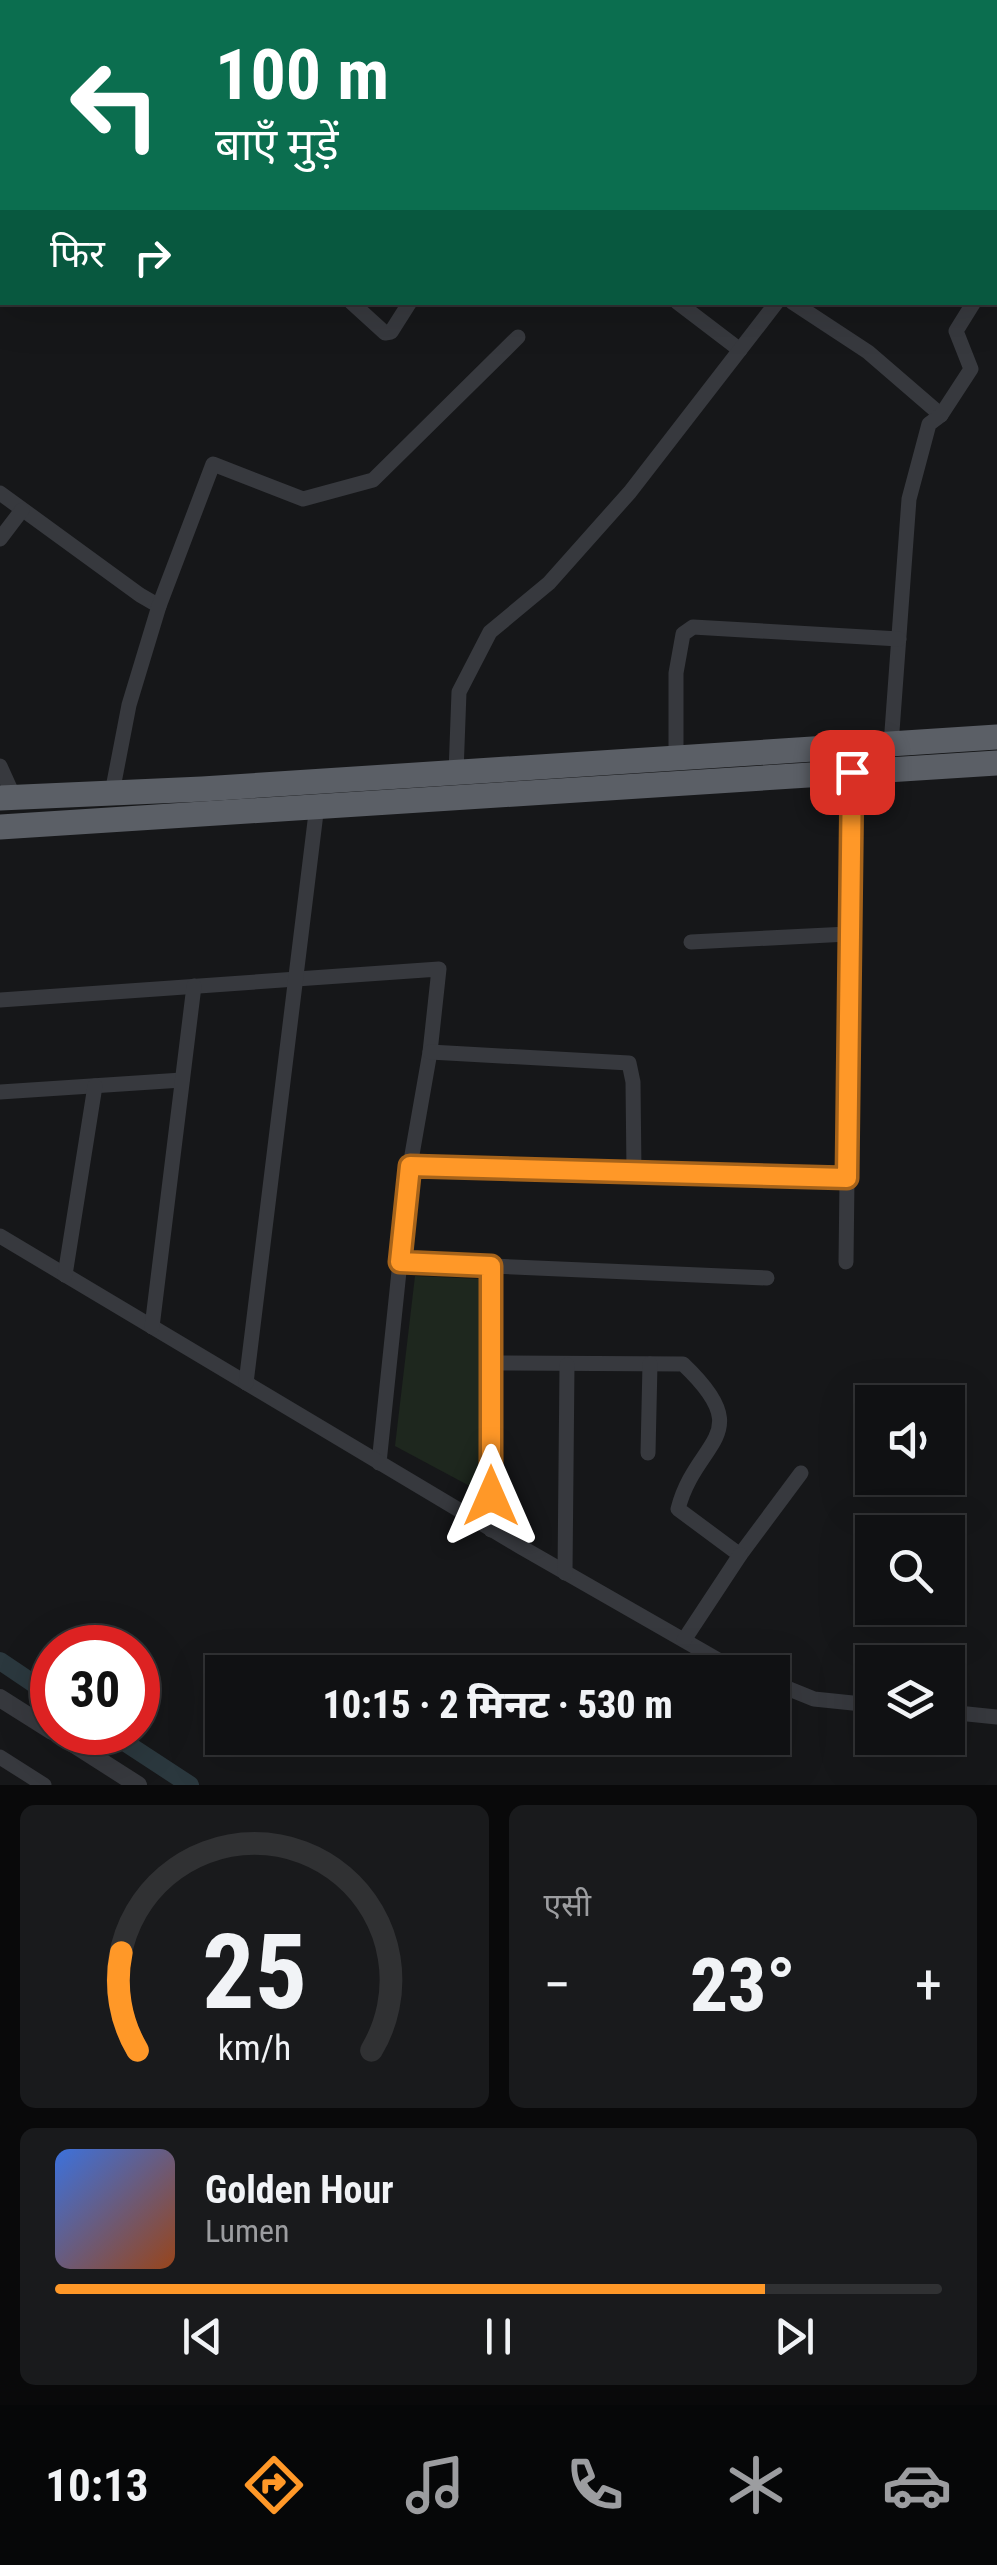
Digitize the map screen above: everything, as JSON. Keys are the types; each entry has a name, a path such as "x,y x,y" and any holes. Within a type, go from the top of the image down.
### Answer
{"highway":[{"path":"7,798 456,774 997,737"},
{"path":"0,828 997,764"}],"street":[{"path":"354,305 384,332 391,332 408,305"},
{"path":"681,305 740,350"},
{"path":"456,774 459,692 490,632 550,583 630,492 775,305"},
{"path":"797,305 868,352 941,414"},
{"path":"892,745 910,499 929,424 941,414 971,368 956,330 972,305"},
{"path":"112,793 129,705 159,606 212,464 303,500 373,480 518,337"},
{"path":"0,493 159,606"},
{"path":"0,538 22,510"},
{"path":"676,759 676,673 682,634 693,627 899,639"},
{"path":"0,766 7,798"},
{"path":"846,1262 852,772"},
{"path":"246,1383 317,805"},
{"path":"690,942 848,934"},
{"path":"0,1000 439,968 430,1052 410,1166 379,1463"},
{"path":"152,1326 194,986"},
{"path":"430,1052 629,1063 633,1082 634,1172"},
{"path":"0,1092 182,1080"},
{"path":"65,1275 95,1086"},
{"path":"410,1166 847,1178"},
{"path":"0,1236 490,1530 714,1655"},
{"path":"400,1262 767,1278"},
{"path":"490,1530 491,1266"},
{"path":"491,1363 682,1364 718,1405 716,1433 678,1509 740,1555"},
{"path":"648,1452 650,1364"},
{"path":"565,1572 566,1365"},
{"path":"684,1640 800,1473"},
{"path":"790,1689 814,1699 855,1703"},
{"path":"0,1698 30,1717"},
{"path":"965,1714 997,1717"},
{"path":"90,1755 138,1785"},
{"path":"0,1757 44,1785"}],"shaded area":[{"path":"415,1276 481,1279 479,1491 395,1446"}],"waterway":[{"path":"0,1661 30,1681"},
{"path":"144,1755 190,1785"}],"route":[{"path":"491,1496 491,1266 400,1262 410,1166 847,1178 852,772"}]}
